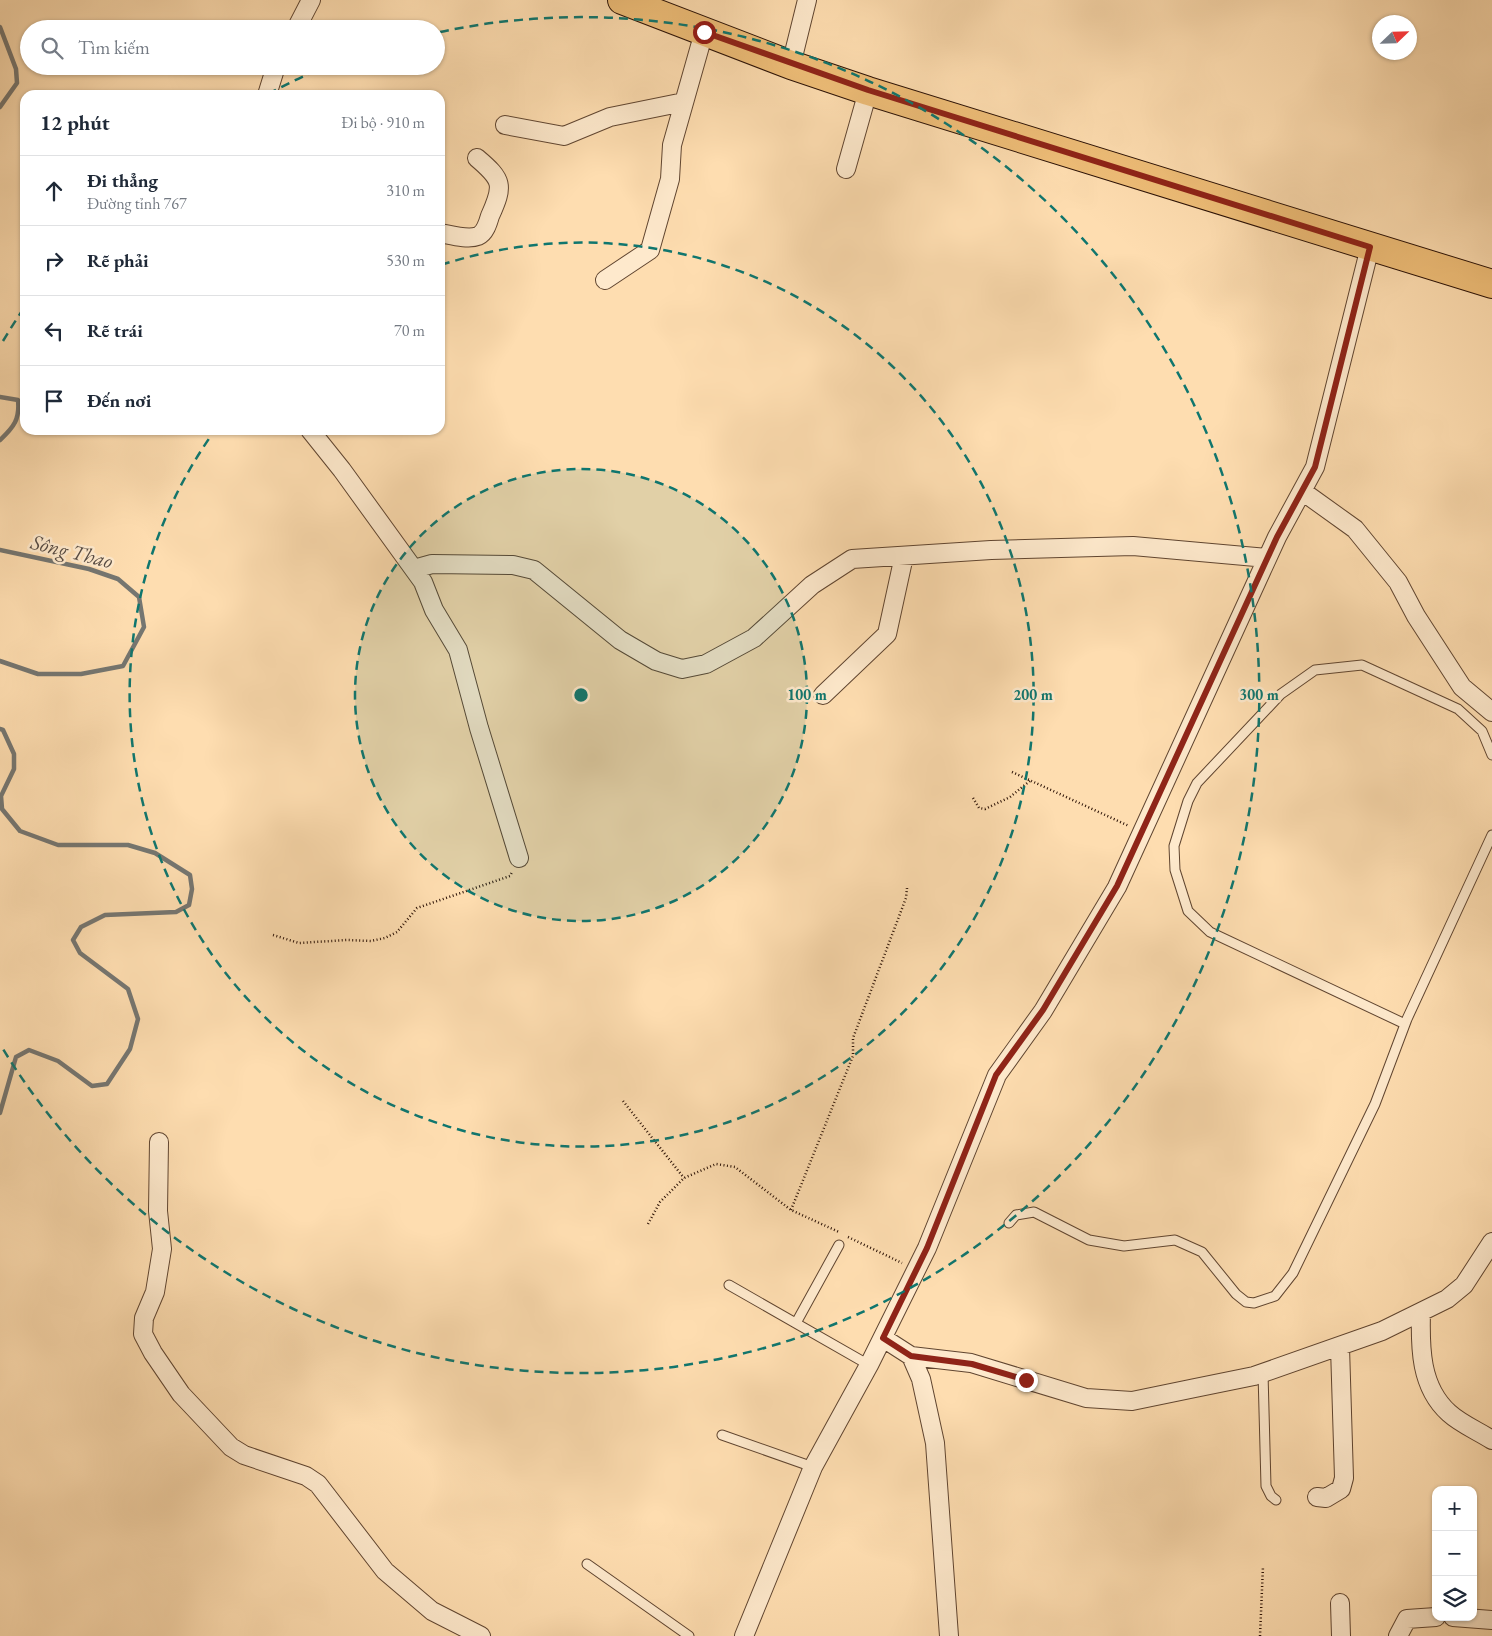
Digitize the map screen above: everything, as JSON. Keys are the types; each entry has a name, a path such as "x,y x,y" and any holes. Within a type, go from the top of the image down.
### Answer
{"main road":[{"path":"622,0 791,65 1492,284"}],"street":[{"path":"301,20 311,0"},
{"path":"791,65 807,0"},
{"path":"605,280 650,250 670,179 672,144 704,32"},
{"path":"269,90 273,75"},
{"path":"846,169 868,90"},
{"path":"505,125 564,136 610,116 684,102"},
{"path":"445,234 465,237 478,236 484,230 500,194 496,174 477,158"},
{"path":"744,1636 813,1467 869,1365 927,1248 996,1075 1048,1002 1117,886 1267,558 1315,467 1370,247"},
{"path":"314,435 423,582 434,610 458,650 479,728 519,858"},
{"path":"1302,491 1355,529 1398,582 1416,616 1462,687 1488,709"},
{"path":"414,570 432,564 504,564 534,570 620,640 656,662 682,669 706,664 754,638 812,585 852,559 991,550 1133,546 1267,558"},
{"path":"823,695 888,634 904,556"},
{"path":"159,1142 158,1211 162,1248 155,1292 144,1318 143,1334 153,1354 182,1394 231,1447 244,1455 306,1476 318,1484 385,1571 432,1611 481,1636"},
{"path":"883,1338 911,1356 972,1364 1086,1398 1132,1400 1263,1373 1382,1331 1447,1299 1464,1285 1492,1242"},
{"path":"1421,1312 1420,1345 1426,1377 1435,1396 1449,1413 1492,1440"},
{"path":"1317,1497 1326,1498 1341,1489 1344,1478 1340,1347"},
{"path":"911,1356 921,1379 935,1443 949,1636"},
{"path":"1340,1603 1341,1636"},
{"path":"1398,1636 1407,1619 1432,1617"},
{"path":"1477,1619 1492,1620"}],"lane":[{"path":"1406,1024 1210,932 1188,911 1174,870 1174,846 1188,801 1197,782 1281,694 1316,670 1362,665 1458,709 1482,731 1492,754"},
{"path":"1458,709 1488,709"},
{"path":"1009,1223 1016,1215 1034,1212 1089,1240 1124,1246 1175,1240 1202,1252 1236,1294 1246,1302 1254,1303 1275,1296 1293,1273 1375,1104 1406,1024 1492,835"},
{"path":"796,1323 839,1245"},
{"path":"729,1285 869,1365"},
{"path":"1263,1373 1266,1486 1271,1496 1276,1500"},
{"path":"722,1435 813,1467"},
{"path":"587,1564 689,1636"}],"path":[{"path":"1012,772 1141,832"},
{"path":"973,798 979,808 985,809 1010,798 1031,780"},
{"path":"274,935 299,943 347,940 371,941 385,938 397,932 417,908 510,876 519,858"},
{"path":"791,1210 853,1056 853,1038 906,898 907,888"},
{"path":"623,1101 684,1178"},
{"path":"648,1224 660,1202 684,1178 716,1164 735,1166 791,1210 916,1270"},
{"path":"1260,1636 1263,1566"}],"waterway":[{"name":"Sông Thao","path":"0,27 16,69 17,83 0,107"},
{"name":"Sông Thao","path":"0,397 18,400 17,418 9,431 0,440"},
{"name":"Sông Thao","path":"0,550 89,569 118,579 139,597 144,627 123,666 81,674 38,674 0,661"},
{"name":"Sông Thao","path":"0,729 3,730 14,754 14,769 1,796 2,809 20,831 58,845 128,845 155,853 190,875 192,889 189,905 176,912 105,915 81,927 73,940 80,953 128,989 138,1019 130,1049 107,1084 92,1086 58,1061 29,1050 16,1057 0,1113"}],"route":[{"path":"704,32 791,65 868,90 1370,247 1315,467 1277,537 1117,886 1043,1010 996,1075 927,1248 883,1338 911,1356 972,1364 1026,1380"}]}
